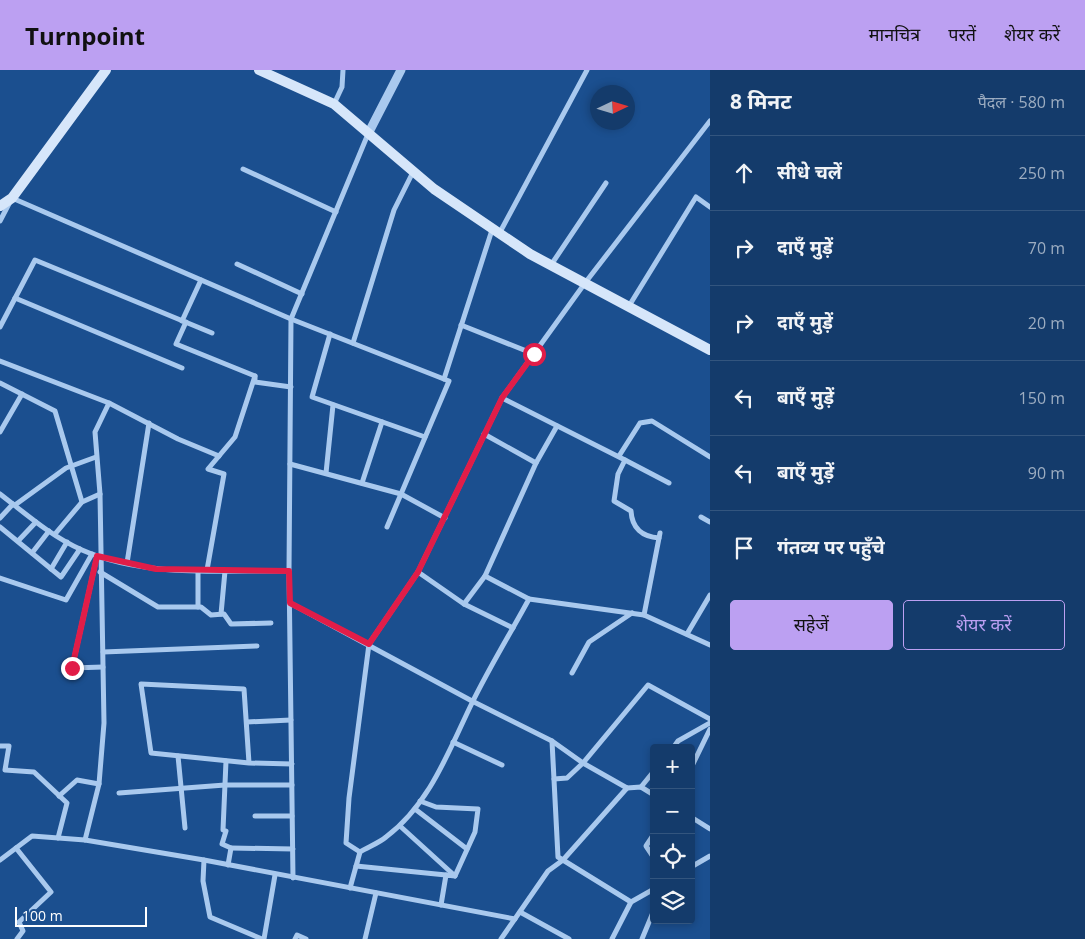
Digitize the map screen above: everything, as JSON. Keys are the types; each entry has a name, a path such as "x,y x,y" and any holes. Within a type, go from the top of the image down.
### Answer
{"main road":[{"path":"0,206 12,198 106,70"},
{"path":"259,70 334,104 369,132 413,172 495,232 551,265 710,350"}],"street":[{"path":"334,104 342,87 343,70"},
{"path":"293,878 289,571 291,319 369,132 400,70"},
{"path":"444,379 461,325 495,232 587,70"},
{"path":"360,852 346,843 349,798 369,644 418,572 502,398 585,283 710,121"},
{"path":"243,169 336,212"},
{"path":"353,343 394,210 413,172"},
{"path":"551,265 606,183"},
{"path":"0,221 12,198 291,319 449,381 387,527"},
{"path":"629,306 696,198 710,207"},
{"path":"0,327 35,260 212,334"},
{"path":"237,264 302,294"},
{"path":"201,280 176,344 255,376"},
{"path":"15,298 182,368"},
{"path":"461,325 534,354"},
{"path":"330,334 312,397 425,437"},
{"path":"0,361 109,404 178,439 219,456"},
{"path":"255,376 255,382 291,387"},
{"path":"207,570 224,474 208,469 235,437 255,376"},
{"path":"0,383 55,411 82,502"},
{"path":"0,432 22,394"},
{"path":"502,398 669,483"},
{"path":"103,667 72,668 96,555 100,494 95,432 109,404"},
{"path":"326,473 333,405"},
{"path":"619,456 640,424 652,421 710,457"},
{"path":"362,483 382,422"},
{"path":"127,563 149,423"},
{"path":"464,604 485,576 536,463 557,426"},
{"path":"484,434 536,463"},
{"path":"0,518 14,505 71,466 96,457"},
{"path":"625,460 615,486 614,500 631,511 632,521 638,531 652,538 660,535 644,616"},
{"path":"290,464 402,494 445,518"},
{"path":"0,494 36,522 67,542 96,555 156,569 289,571"},
{"path":"32,553 82,502 100,494"},
{"path":"701,517 710,522"},
{"path":"18,541 36,522"},
{"path":"0,527 61,577 80,549"},
{"path":"51,569 67,542"},
{"path":"85,840 99,784 104,723 100,572 96,555"},
{"path":"0,578 66,600 96,555"},
{"path":"198,570 198,607"},
{"path":"221,614 224,570"},
{"path":"100,572 158,607 198,607 211,615 224,614 231,624 271,622"},
{"path":"418,572 464,604 513,628"},
{"path":"485,576 529,599 644,616 710,645"},
{"path":"687,634 710,595"},
{"path":"350,888 360,852 385,838 400,826 415,809 438,775 472,701 529,599"},
{"path":"290,603 472,701 552,741 583,763 627,788 641,788 650,793"},
{"path":"572,673 589,642 632,613"},
{"path":"103,652 258,646"},
{"path":"249,763 244,689 141,684 151,753 249,763 292,764"},
{"path":"554,779 567,778 583,763 648,685 710,718"},
{"path":"247,722 291,720"},
{"path":"676,744 710,723"},
{"path":"695,760 710,729"},
{"path":"552,741 558,856 631,902"},
{"path":"453,742 502,765"},
{"path":"0,746 9,746 5,770 34,772 67,803 58,838"},
{"path":"178,756 185,828"},
{"path":"226,761 223,830 226,831 222,844 231,848 293,849"},
{"path":"641,788 650,776"},
{"path":"59,796 78,780 99,784"},
{"path":"119,793 225,785 292,784"},
{"path":"501,939 548,871 563,860 627,788"},
{"path":"420,801 436,807 478,809 476,832 455,876"},
{"path":"415,809 467,849"},
{"path":"255,816 292,816"},
{"path":"695,820 710,830"},
{"path":"400,826 455,876"},
{"path":"0,860 32,836 85,840 204,860 275,875 515,919"},
{"path":"650,840 646,846 650,852"},
{"path":"16,848 51,892 19,922 23,930 16,939"},
{"path":"228,865 231,848"},
{"path":"695,865 710,856"},
{"path":"204,860 202,881 210,917 259,938 275,875"},
{"path":"356,866 455,876"},
{"path":"441,905 446,875"},
{"path":"612,939 631,902 650,891"},
{"path":"366,939 376,893"},
{"path":"520,912 569,939"},
{"path":"642,939 650,920"},
{"path":"295,939 297,935 306,939"}],"route":[{"path":"72,668 97,556 156,569 289,571 290,603 369,644 418,572 502,398 534,354"}]}
